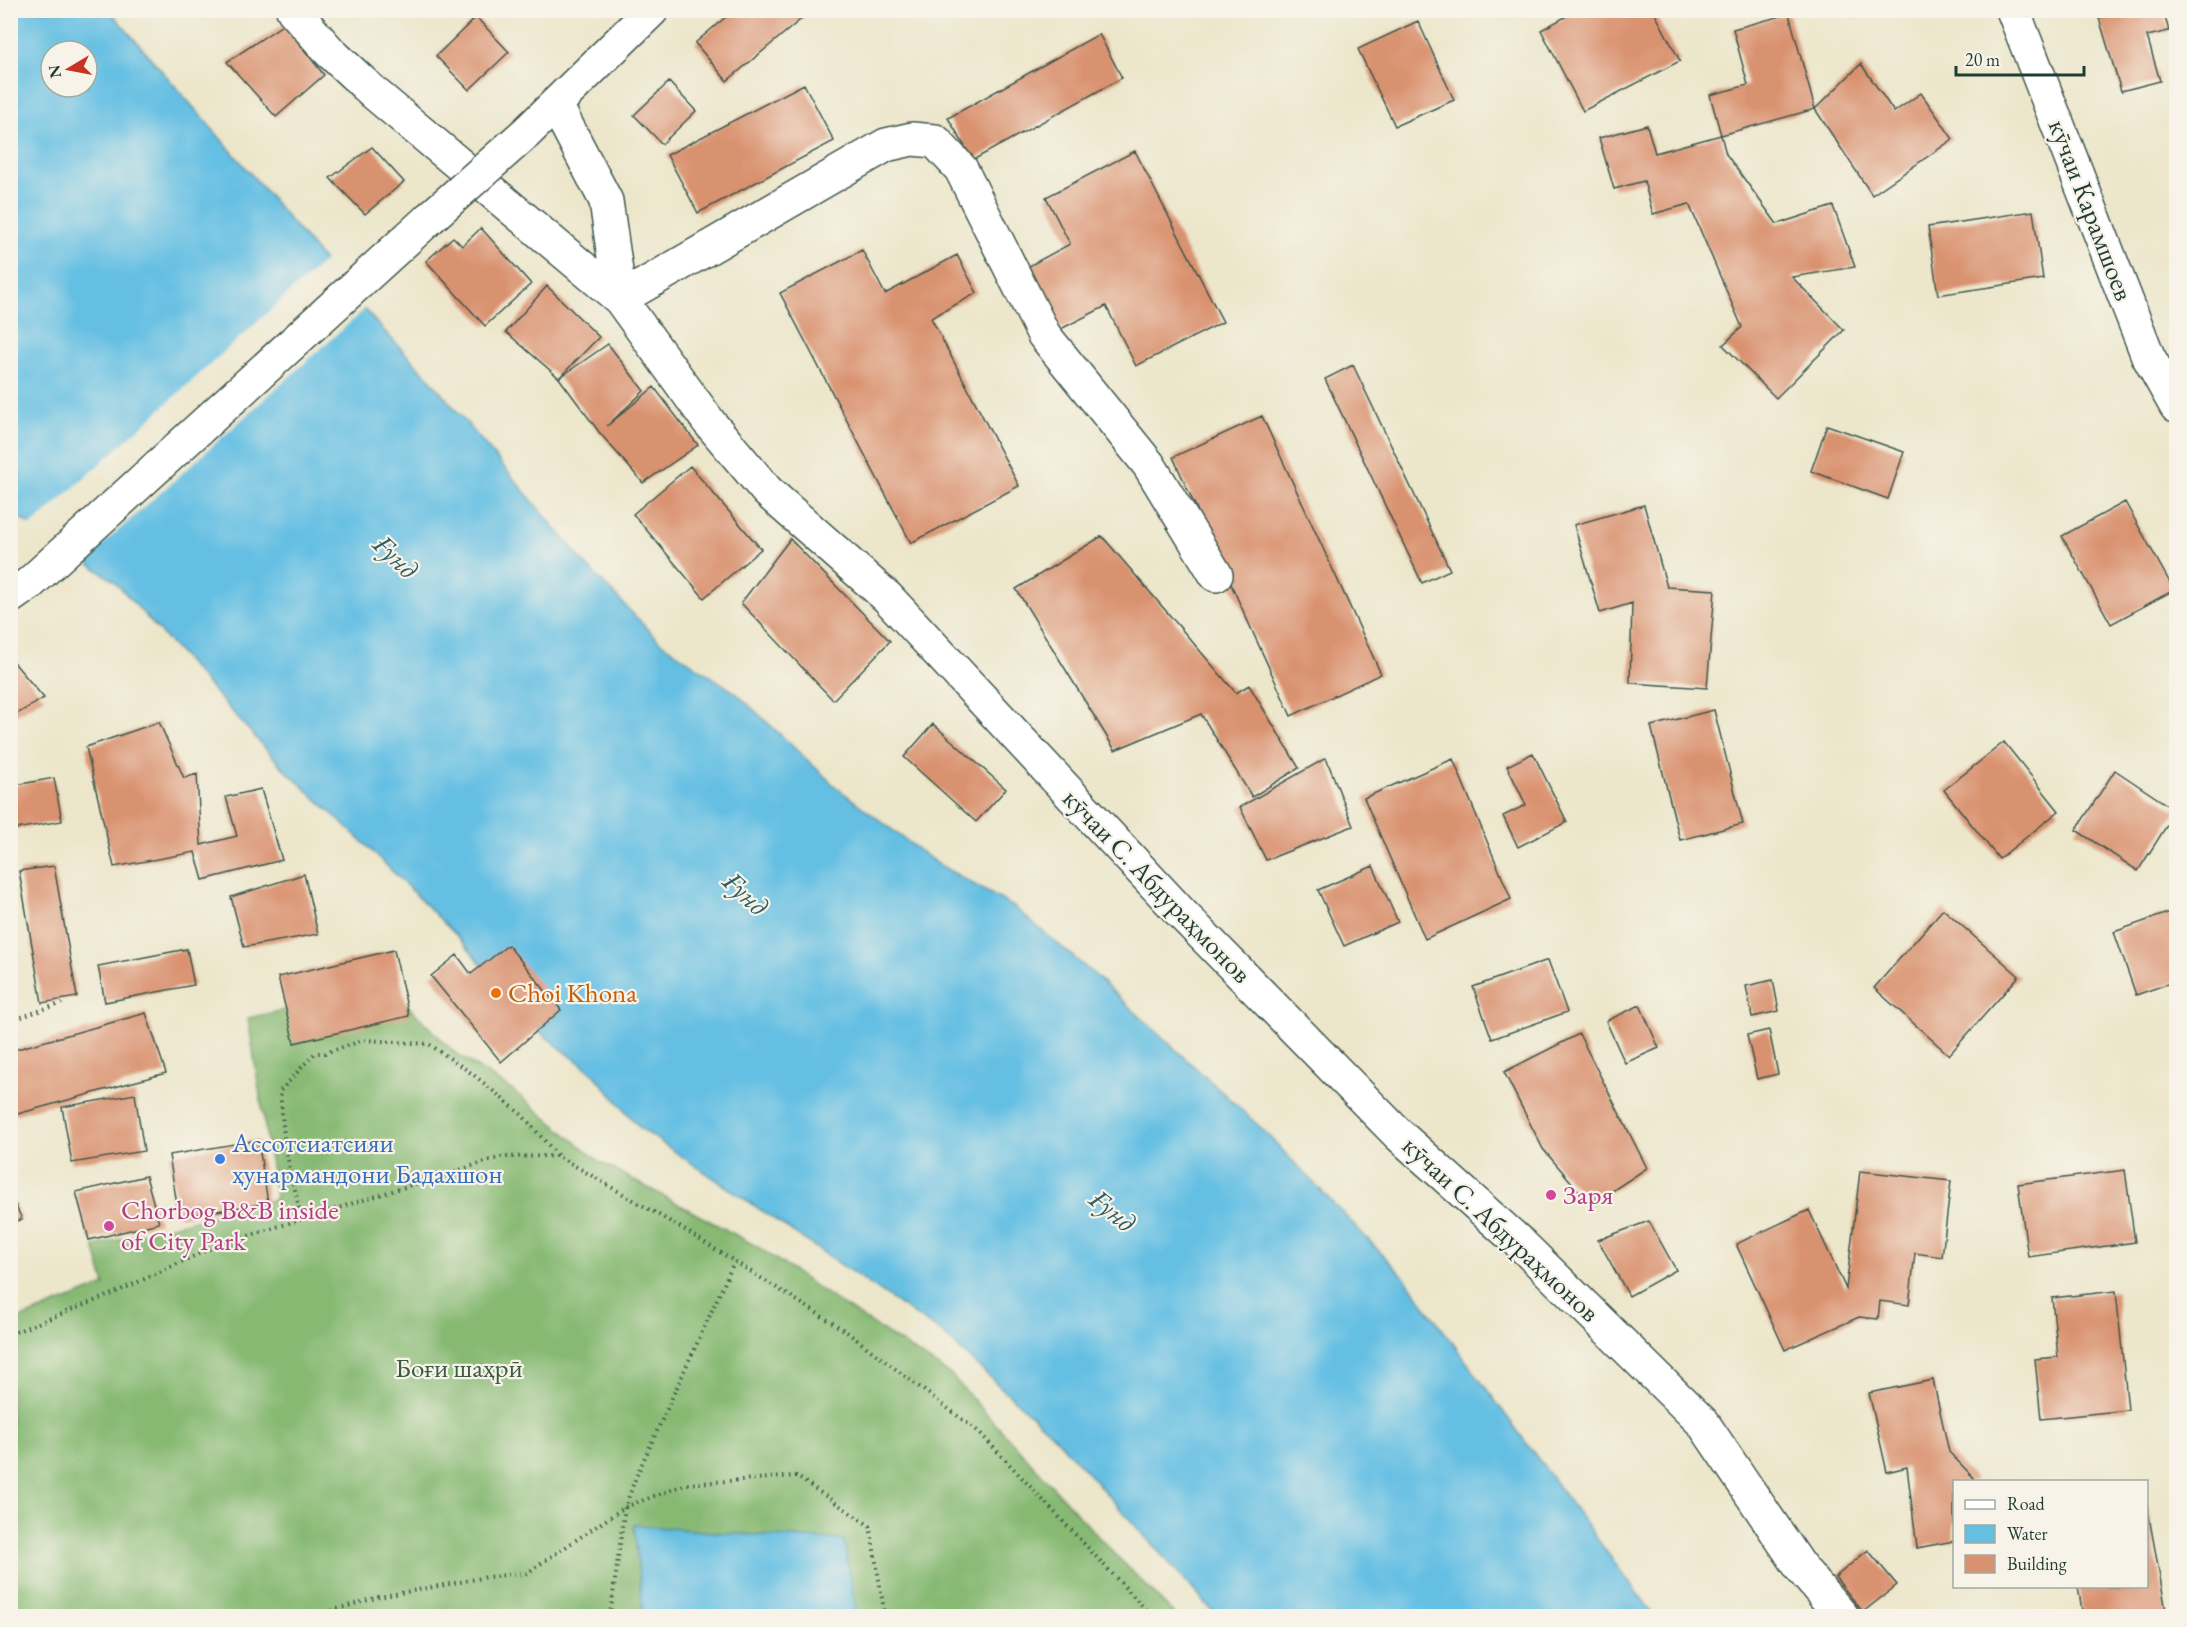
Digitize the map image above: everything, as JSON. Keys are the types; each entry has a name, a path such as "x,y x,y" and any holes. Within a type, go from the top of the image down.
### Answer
{"street":[{"path":"293,10 330,52 374,93 620,298 886,144 912,139 935,141 960,169 1044,335 1149,465 1216,575"},
{"path":"20,590 527,132 652,10"},
{"name":"кӯчаи Карамшоев","path":"2013,10 2148,356 2176,406"},
{"name":"кӯчаи С. Абдураҳмонов","path":"556,105 606,201 620,298 709,422 767,491 887,597 1182,914 1398,1134 1522,1245 1703,1423 1801,1568 1842,1617"}],"path":[{"path":"10,1021 62,1003"},
{"path":"302,1220 285,1147 280,1091 315,1053 325,1053 364,1040 429,1044 474,1075 522,1115 558,1156 844,1330 979,1432 1152,1617"},
{"path":"10,1334 112,1294 216,1246 501,1157 558,1156"},
{"path":"610,1617 625,1507 636,1477 734,1262"},
{"path":"321,1617 326,1612 379,1597 487,1577 527,1573 625,1507 687,1484 796,1476 870,1526 885,1617"}],"green space":[{"name":"Боғи шаҳрӣ","path":"392,990 455,1053 515,1092 600,1162 758,1247 951,1375 1106,1545 1176,1616 11,1616 11,1322 105,1285 94,1246 276,1199 248,1018 348,996"}],"water":[{"name":"Ғунд","path":"10,11 110,11 373,319 429,378 587,566 660,642 736,693 836,787 936,863 1014,907 1096,976 1261,1128 1404,1277 1654,1616 1217,1616 1055,1437 943,1334 640,1128 593,1073 542,1034 456,935 368,847 283,768 114,581 11,512"},
{"path":"634,1525 844,1540 857,1616 643,1616"}],"pier":[{"path":"327,259 367,307 82,563 29,528"}],"building":[{"path":"734,10 812,10 727,81 695,43"},
{"path":"1578,10 1653,10 1680,61 1583,111 1541,30"},
{"path":"1849,10 1867,10 1854,18"},
{"path":"2130,10 2163,10 2169,31 2147,36 2160,81 2121,91 2099,18"},
{"path":"1789,14 1815,109 1721,135 1710,95 1748,85 1733,29"},
{"path":"476,17 509,52 469,90 436,56"},
{"path":"1418,21 1454,100 1395,126 1358,49"},
{"path":"284,24 324,75 276,117 227,62"},
{"path":"1099,34 1122,78 973,160 948,118"},
{"path":"1861,64 1894,112 1921,93 1953,139 1872,195 1815,109"},
{"path":"669,82 696,111 662,144 634,115"},
{"path":"804,84 834,141 698,213 667,155"},
{"path":"1647,125 1655,153 1721,135 1726,154 1777,224 1833,206 1855,267 1792,277 1844,330 1776,398 1723,345 1742,327 1689,204 1653,214 1644,181 1614,189 1599,138"},
{"path":"372,147 404,182 365,214 330,178"},
{"path":"1135,151 1223,322 1136,366 1106,306 1057,331 1025,268 1070,244 1046,197"},
{"path":"2033,211 2043,279 1938,295 1928,227"},
{"path":"481,228 531,284 485,326 426,261 453,237 462,246"},
{"path":"862,250 885,294 957,255 977,293 931,318 1019,486 911,543 780,293"},
{"path":"547,286 599,337 559,378 506,332"},
{"path":"608,344 644,391 607,426 654,387 698,445 643,483 599,432 559,378"},
{"path":"1353,365 1450,570 1422,583 1325,379"},
{"path":"1262,416 1381,674 1291,716 1173,457"},
{"path":"1827,425 1904,452 1888,499 1811,471"},
{"path":"690,466 761,549 704,598 633,514"},
{"path":"2125,502 2174,590 2111,624 2062,536"},
{"path":"1644,505 1667,587 1715,590 1707,688 1630,683 1632,603 1600,613 1574,525"},
{"path":"1102,536 1236,693 1249,685 1299,768 1252,797 1201,714 1115,750 1016,589"},
{"path":"790,539 890,641 833,700 741,603"},
{"path":"10,658 44,698 10,718"},
{"path":"1714,710 1743,824 1680,840 1651,726"},
{"path":"159,722 184,778 197,774 201,845 237,836 226,797 261,789 282,860 203,880 195,852 114,867 86,747"},
{"path":"933,724 1006,789 976,822 904,757"},
{"path":"2004,742 2059,811 1999,859 1944,790"},
{"path":"1533,753 1567,822 1518,847 1503,816 1526,805 1507,766"},
{"path":"1326,758 1353,826 1266,860 1240,807"},
{"path":"1453,759 1511,899 1425,939 1364,798"},
{"path":"2115,770 2176,811 2138,871 2076,830"},
{"path":"54,778 62,821 16,829 10,800 10,786"},
{"path":"54,866 77,997 42,1003 19,871"},
{"path":"1373,866 1398,922 1344,946 1318,890"},
{"path":"304,874 318,934 244,947 231,897"},
{"path":"1943,909 2019,976 1949,1055 1874,988"},
{"path":"2176,910 2176,981 2136,995 2114,932"},
{"name":"Choi Khona","path":"508,945 561,1010 501,1062 431,976 457,955 471,974"},
{"path":"187,949 194,985 105,1002 98,966"},
{"path":"394,950 409,1016 294,1043 278,977"},
{"path":"1548,960 1567,1012 1492,1039 1473,987"},
{"path":"1773,980 1779,1011 1752,1017 1746,986"},
{"path":"1640,1005 1659,1048 1625,1063 1606,1021"},
{"path":"146,1013 166,1073 10,1116 10,1051"},
{"path":"1769,1030 1778,1074 1757,1079 1747,1035"},
{"path":"1579,1034 1647,1168 1591,1205 1543,1149 1504,1072"},
{"path":"135,1094 144,1151 72,1163 62,1107"},
{"path":"258,1140 268,1203 179,1217 169,1155"},
{"path":"2125,1170 2135,1242 2028,1257 2018,1184"},
{"path":"1860,1171 1951,1181 1942,1257 1915,1253 1909,1305 1880,1301 1878,1319 1859,1317 1785,1350 1736,1244 1809,1210 1846,1289"},
{"path":"146,1176 159,1223 89,1240 76,1192"},
{"path":"10,1194 22,1219 10,1224"},
{"path":"1649,1221 1676,1270 1629,1296 1598,1240"},
{"path":"2116,1291 2128,1410 2041,1419 2035,1359 2058,1357 2052,1298"},
{"path":"1933,1380 1949,1452 1974,1480 1953,1480 1953,1541 1917,1548 1907,1467 1887,1472 1869,1393"},
{"path":"2148,1511 2167,1616 2083,1616 2078,1588 2148,1588"},
{"path":"1868,1550 1897,1585 1863,1612 1835,1577"}],"place":[{"name":"Choi Khona","path":"496,993"},
{"name":"Ассотсиатсияи ҳунармандони Бадахшон","path":"220,1159"},
{"name":"Заря","path":"1551,1195"},
{"name":"Chorbog B&B inside of City Park","path":"109,1226"}]}
